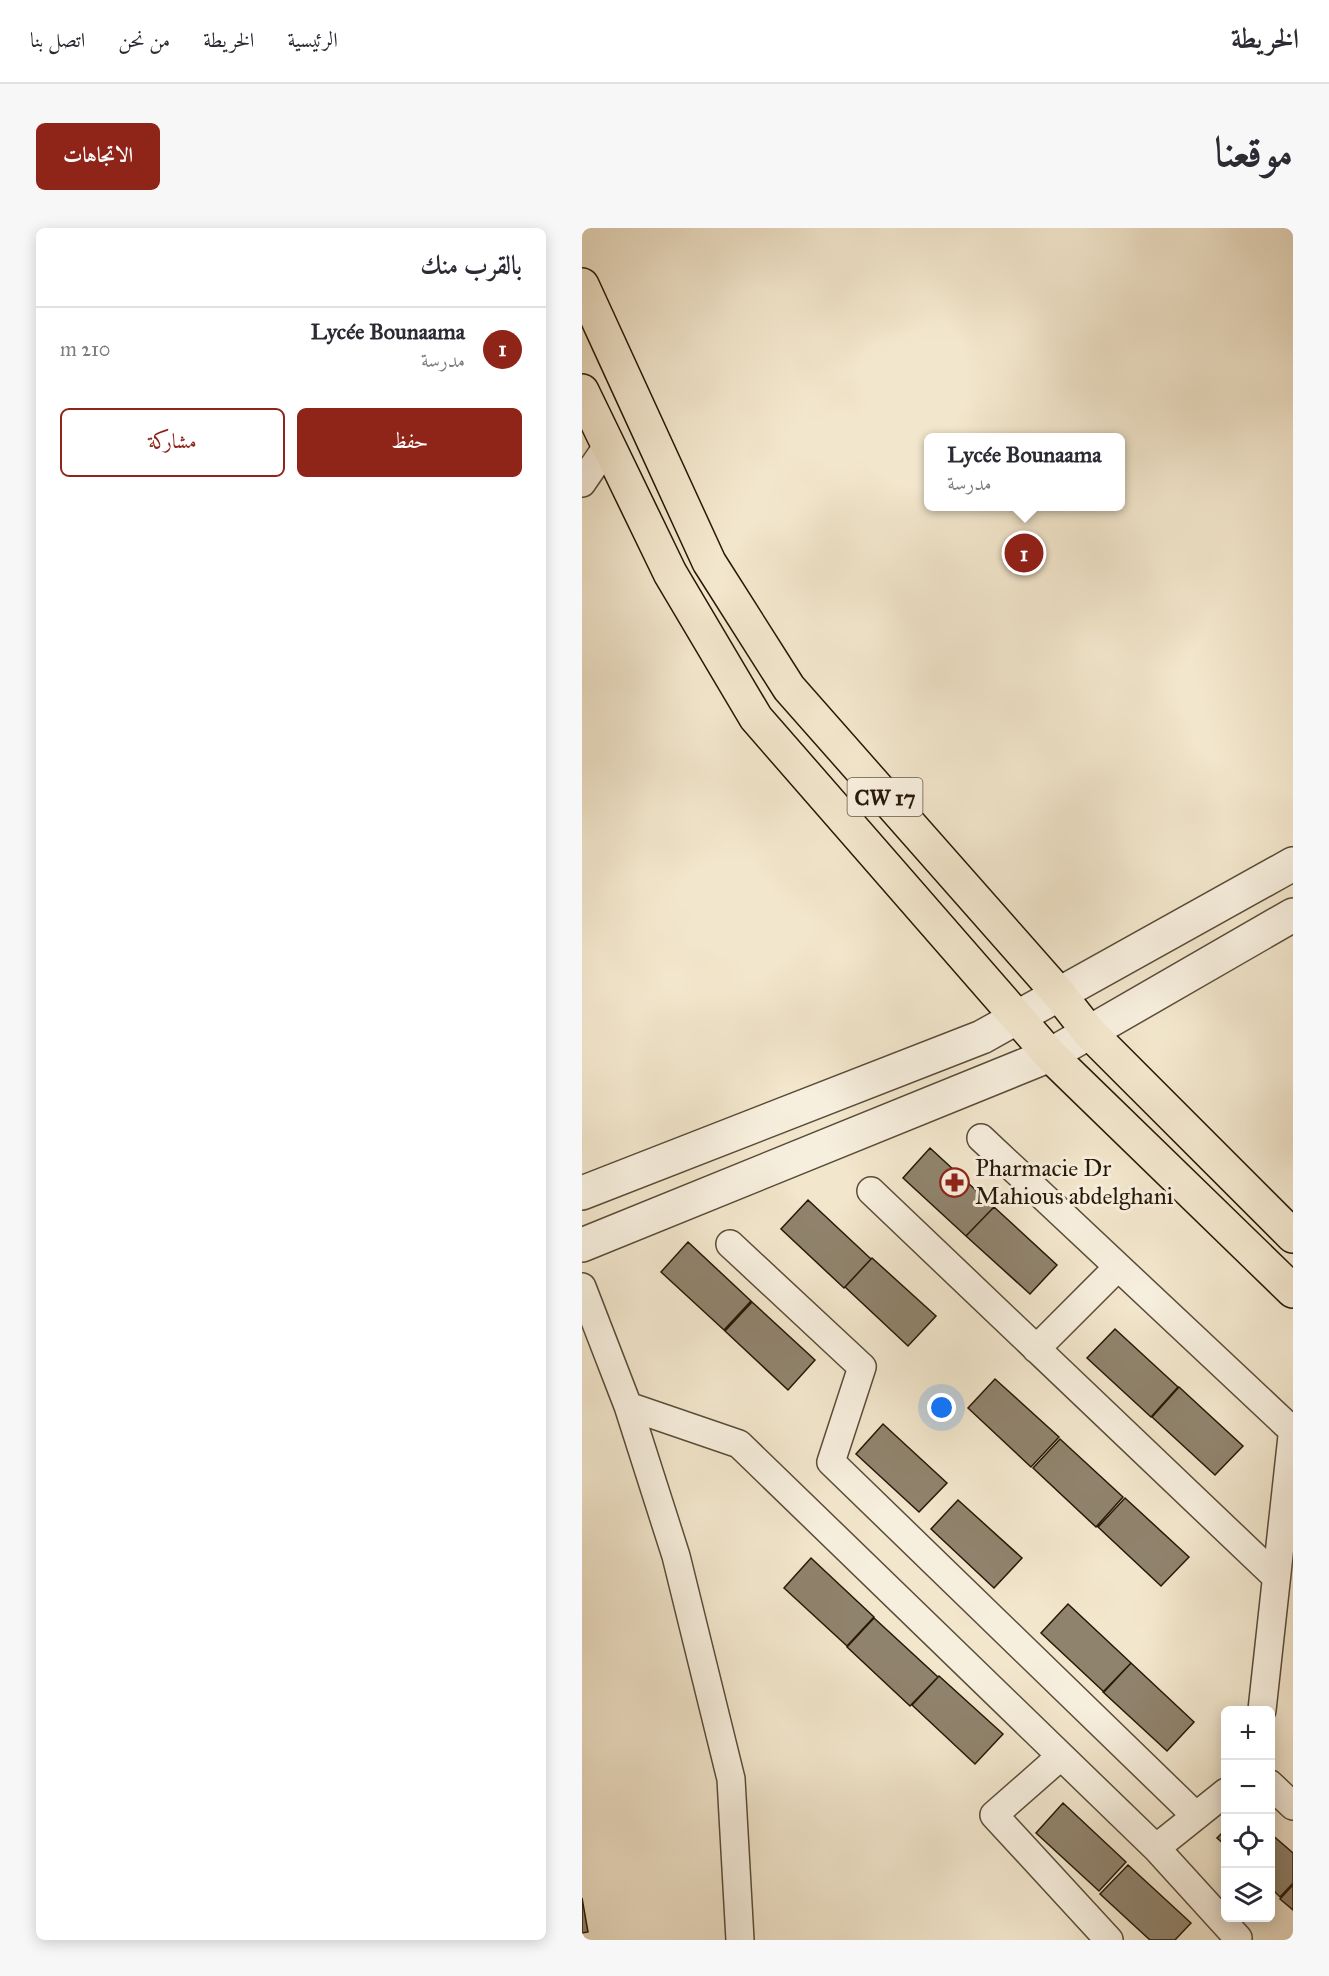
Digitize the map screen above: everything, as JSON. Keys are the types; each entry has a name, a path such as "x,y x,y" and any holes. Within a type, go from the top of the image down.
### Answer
{"main road":[{"name":"CW 17","path":"582,285 709,562 789,688 1059,994 1089,1032 1293,1236"},
{"name":"CW 17","path":"582,391 670,573 756,718 1050,1055 1293,1291"}],"street":[{"path":"582,483 608,445"},
{"path":"582,1193 982,1037 1293,864"},
{"path":"582,1245 1050,1055 1293,915"},
{"path":"981,1138 1293,1430 1262,1706"},
{"path":"871,1191 1276,1577"},
{"path":"730,1244 862,1367 831,1462 1196,1816"},
{"path":"1036,1349 1118,1267"},
{"path":"582,1287 628,1406 676,1556 731,1779 740,1940"},
{"path":"628,1406 739,1444 1156,1848 1238,1939"},
{"path":"1061,1756 994,1815 1109,1940"},
{"path":"1275,1789 1293,1806"},
{"path":"1156,1848 1221,1796"}],"building":[{"path":"930,1148 994,1207 966,1236 903,1178"},
{"path":"808,1200 871,1259 844,1288 781,1229"},
{"path":"994,1207 1057,1265 1030,1294 966,1236"},
{"path":"688,1242 751,1301 724,1330 661,1272"},
{"path":"872,1258 936,1316 908,1346 845,1287"},
{"path":"752,1302 815,1360 788,1390 725,1331"},
{"path":"1115,1329 1178,1387 1151,1417 1087,1358"},
{"path":"995,1379 1059,1437 1031,1467 968,1408"},
{"path":"1179,1387 1243,1446 1215,1475 1152,1417"},
{"path":"883,1424 947,1483 919,1512 856,1454"},
{"path":"1060,1439 1123,1497 1096,1527 1033,1468"},
{"path":"1125,1498 1189,1557 1161,1586 1098,1527"},
{"path":"958,1500 1022,1558 994,1588 931,1529"},
{"path":"811,1558 874,1617 847,1646 784,1588"},
{"path":"1068,1604 1131,1663 1104,1692 1041,1633"},
{"path":"874,1618 938,1677 910,1706 847,1647"},
{"path":"1131,1663 1194,1722 1167,1751 1103,1692"},
{"path":"939,1676 1003,1734 975,1764 912,1705"},
{"path":"1063,1803 1126,1862 1099,1891 1036,1833"},
{"path":"1275,1837 1293,1853 1293,1883 1280,1897 1275,1892"},
{"path":"1128,1865 1191,1923 1175,1940 1150,1940 1100,1894"},
{"path":"1293,1885 1293,1910 1280,1899"},
{"path":"582,1898 588,1932 582,1933"}],"place":[{"name":"Lycée Bounaama","path":"1024,553"},
{"name":"Pharmacie Dr Mahious abdelghani","path":"954,1182"}]}
